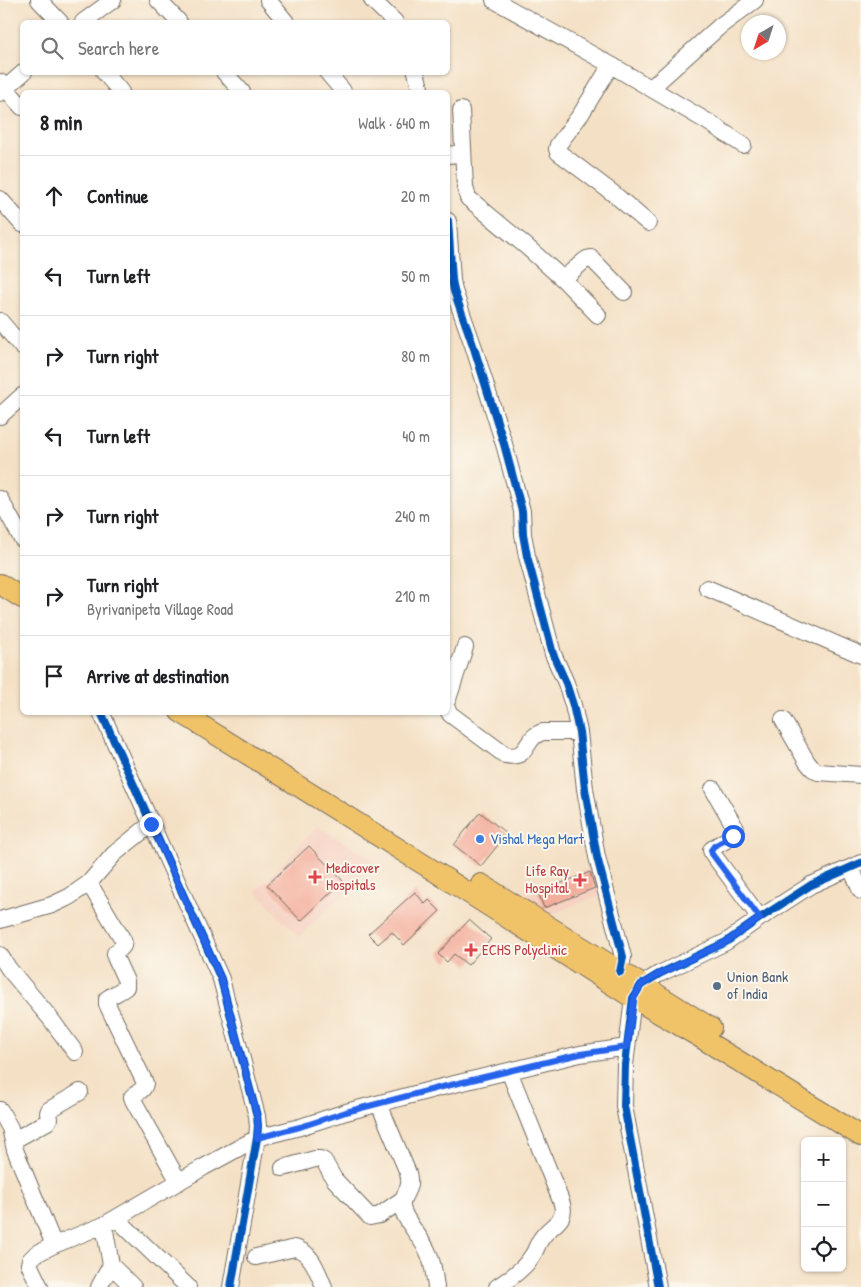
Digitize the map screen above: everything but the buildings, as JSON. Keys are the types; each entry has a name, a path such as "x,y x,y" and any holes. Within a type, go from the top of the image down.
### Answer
{"main road":[{"path":"0,584 20,597"},
{"path":"0,599 20,612"},
{"path":"185,715 431,869 861,1122"},
{"path":"210,715 620,972 637,991 701,1038 861,1136"}],"street":[{"path":"39,0 58,20"},
{"path":"86,20 113,0"},
{"path":"158,0 177,20"},
{"path":"268,0 284,20"},
{"path":"372,0 393,20"},
{"path":"494,0 611,64 743,145"},
{"path":"651,88 720,26 755,0"},
{"path":"611,64 557,149 558,152 614,194 648,223"},
{"path":"20,75 2,88 20,105"},
{"path":"107,75 119,90"},
{"path":"227,75 240,90"},
{"path":"329,75 341,90"},
{"path":"417,75 420,90"},
{"path":"461,110 455,154 468,198 526,246 598,315"},
{"path":"0,198 20,222"},
{"path":"450,251 454,291 504,444 522,511 523,534 553,654 566,683 573,705 579,732 585,789 596,857 621,944 623,957 620,972"},
{"path":"563,280 587,258 591,258 624,292"},
{"path":"0,321 20,345"},
{"path":"0,416 20,398"},
{"path":"0,499 20,535"},
{"path":"707,588 861,655"},
{"path":"450,693 465,647"},
{"path":"450,714 505,755 518,756 538,733 579,732"},
{"path":"102,715 221,979 257,1116 257,1138 231,1287"},
{"path":"783,720 812,768 818,772 861,776"},
{"path":"713,789 736,829 736,833 714,846 711,850 712,854 760,918"},
{"path":"0,920 52,905 68,897 89,883 114,854 151,824"},
{"path":"658,1287 624,1106 627,1047 637,991 659,974 726,942 811,885 856,866 861,891"},
{"path":"89,883 124,944 115,953 115,957 126,986 111,995 107,999 107,1004 145,1083 142,1090 132,1097 179,1182"},
{"path":"0,955 75,1052"},
{"path":"40,1287 30,1264 30,1260 36,1254 110,1221 257,1138 438,1088 580,1054 627,1047"},
{"path":"504,1285 529,1261 541,1238 564,1213 564,1208 509,1071"},
{"path":"14,1140 47,1122 49,1110 80,1092"},
{"path":"379,1104 410,1180 410,1186 403,1200 402,1207 432,1261 436,1287"},
{"path":"0,1110 10,1128 21,1167 54,1245"},
{"path":"284,1168 316,1159 324,1161 334,1179 370,1217 380,1215 403,1200"},
{"path":"99,1287 111,1265 110,1221"},
{"path":"110,1221 188,1287"},
{"path":"256,1257 295,1248 301,1250 314,1264 324,1287"},
{"path":"111,1265 133,1287"}],"shaded area":[{"name":"Medicover Hospitals","path":"318,826 376,862 299,937 256,891"},
{"name":"Life Ray Hospital","path":"594,866 603,894 552,914 523,897"}],"cycle path":[{"path":"450,250 454,291 504,444 522,511 523,534 527,556 553,654 566,683 573,705 579,732 585,789 597,857 623,957 620,972"},
{"path":"102,715 221,979 257,1116 257,1138 231,1287"},
{"path":"658,1287 624,1106 625,1065 633,998 641,985 659,974 726,942 811,885 861,863"}],"place":[{"name":"Vishal Mega Mart","path":"480,839"},
{"name":"Medicover Hospitals","path":"315,877"},
{"name":"Life Ray Hospital","path":"580,880"},
{"name":"ECHS Polyclinic","path":"471,950"},
{"name":"Union Bank of India","path":"717,986"}],"route":[{"path":"151,824 221,979 257,1116 257,1138 438,1088 580,1054 627,1047 634,998 641,985 659,974 726,942 760,918 712,854 711,850 714,846 733,836"}]}
